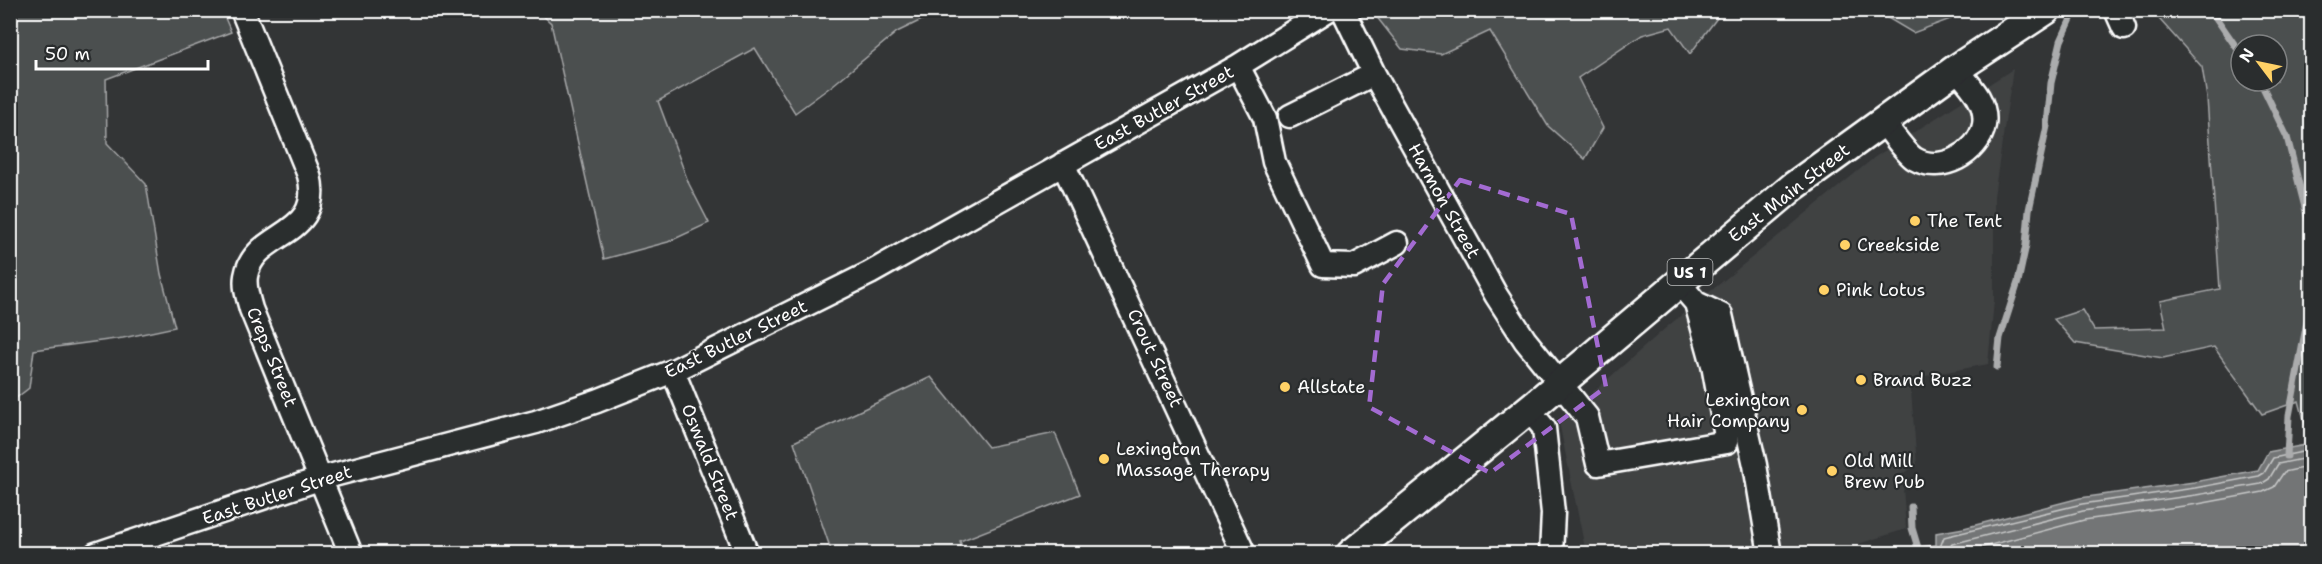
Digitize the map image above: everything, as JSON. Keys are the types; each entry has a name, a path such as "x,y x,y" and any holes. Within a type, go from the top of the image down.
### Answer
{"main road":[{"name":"East Main Street","path":"1351,554 1560,383 1686,293 1794,186 1956,69 2046,10"}],"street":[{"name":"Creps Street","path":"242,10 309,175 312,189 311,204 305,216 254,258 246,275 246,292 250,309 322,478 351,554"},
{"name":"East Butler Street","path":"96,554 322,478 536,422 597,401 673,370 870,273 1238,66 1328,10"},
{"name":"Harmon Street","path":"1343,10 1374,74 1496,295 1525,340 1587,417 1599,464 1726,442 1713,365 1686,293"},
{"path":"1238,66 1265,118 1274,162 1323,265 1354,266 1397,243"},
{"path":"1882,121 1914,158 1937,164 1959,158 1973,145 1984,125 1983,108 1977,95 1956,69"},
{"path":"1290,116 1374,74"},
{"name":"Crout Street","path":"1064,164 1244,554"},
{"path":"1686,293 1721,315 1755,465 1770,554"},
{"name":"Oswald Street","path":"673,370 747,554"},
{"path":"1528,409 1544,428 1556,549"}],"highlighted area":[{"path":"1460,180 1571,214 1606,387 1490,473 1369,407 1383,284"}],"shaded area":[{"path":"11,10 222,11 231,32 106,79 107,143 146,184 161,274 175,327 123,338 34,350 29,388 11,402"},
{"path":"538,11 940,11 897,32 795,113 755,48 658,101 689,184 709,223 668,242 604,259 551,23"},
{"path":"1372,11 1729,11 1720,14 1690,54 1671,27 1642,35 1578,78 1603,128 1585,159 1548,126 1490,31 1441,54 1402,49"},
{"path":"1876,11 1962,11 1964,14 1913,33"},
{"path":"2152,11 2311,11 2311,445 2299,401 2262,414 2214,347 2163,358 2075,343 2054,319 2082,310 2094,330 2166,328 2160,301 2220,289 2207,98 2202,67"},
{"path":"2013,69 1994,196 1994,301 1988,364 1910,379 1917,465 1902,474 1906,529 1842,549 1836,553 1586,553 1559,422 1668,326 1875,157"},
{"path":"931,377 988,447 1055,433 1080,494 960,541 964,553 832,553 794,442"}],"water":[{"path":"2311,444 2311,553 1905,553 1907,549 1936,545 1936,533 2080,498 2194,482 2258,470 2268,452"}],"waterway":[{"path":"1997,367 2000,338 2018,282 2026,245 2029,210 2047,126 2051,83 2061,41 2075,10"},
{"path":"2209,10 2229,37"},
{"path":"2214,15 2228,10"},
{"path":"2266,93 2287,137 2312,235"},
{"path":"2287,456 2289,416 2312,296"},
{"path":"1911,507 1912,528 1918,548"}],"place":[{"name":"The Tent","path":"1915,221"},
{"name":"Creekside","path":"1845,245"},
{"name":"Pink Lotus","path":"1824,290"},
{"name":"Brand Buzz","path":"1861,380"},
{"name":"Allstate","path":"1285,387"},
{"name":"Lexington Hair Company","path":"1802,410"},
{"name":"Lexington Massage Therapy","path":"1104,459"},
{"name":"Old Mill Brew Pub","path":"1832,471"}]}
